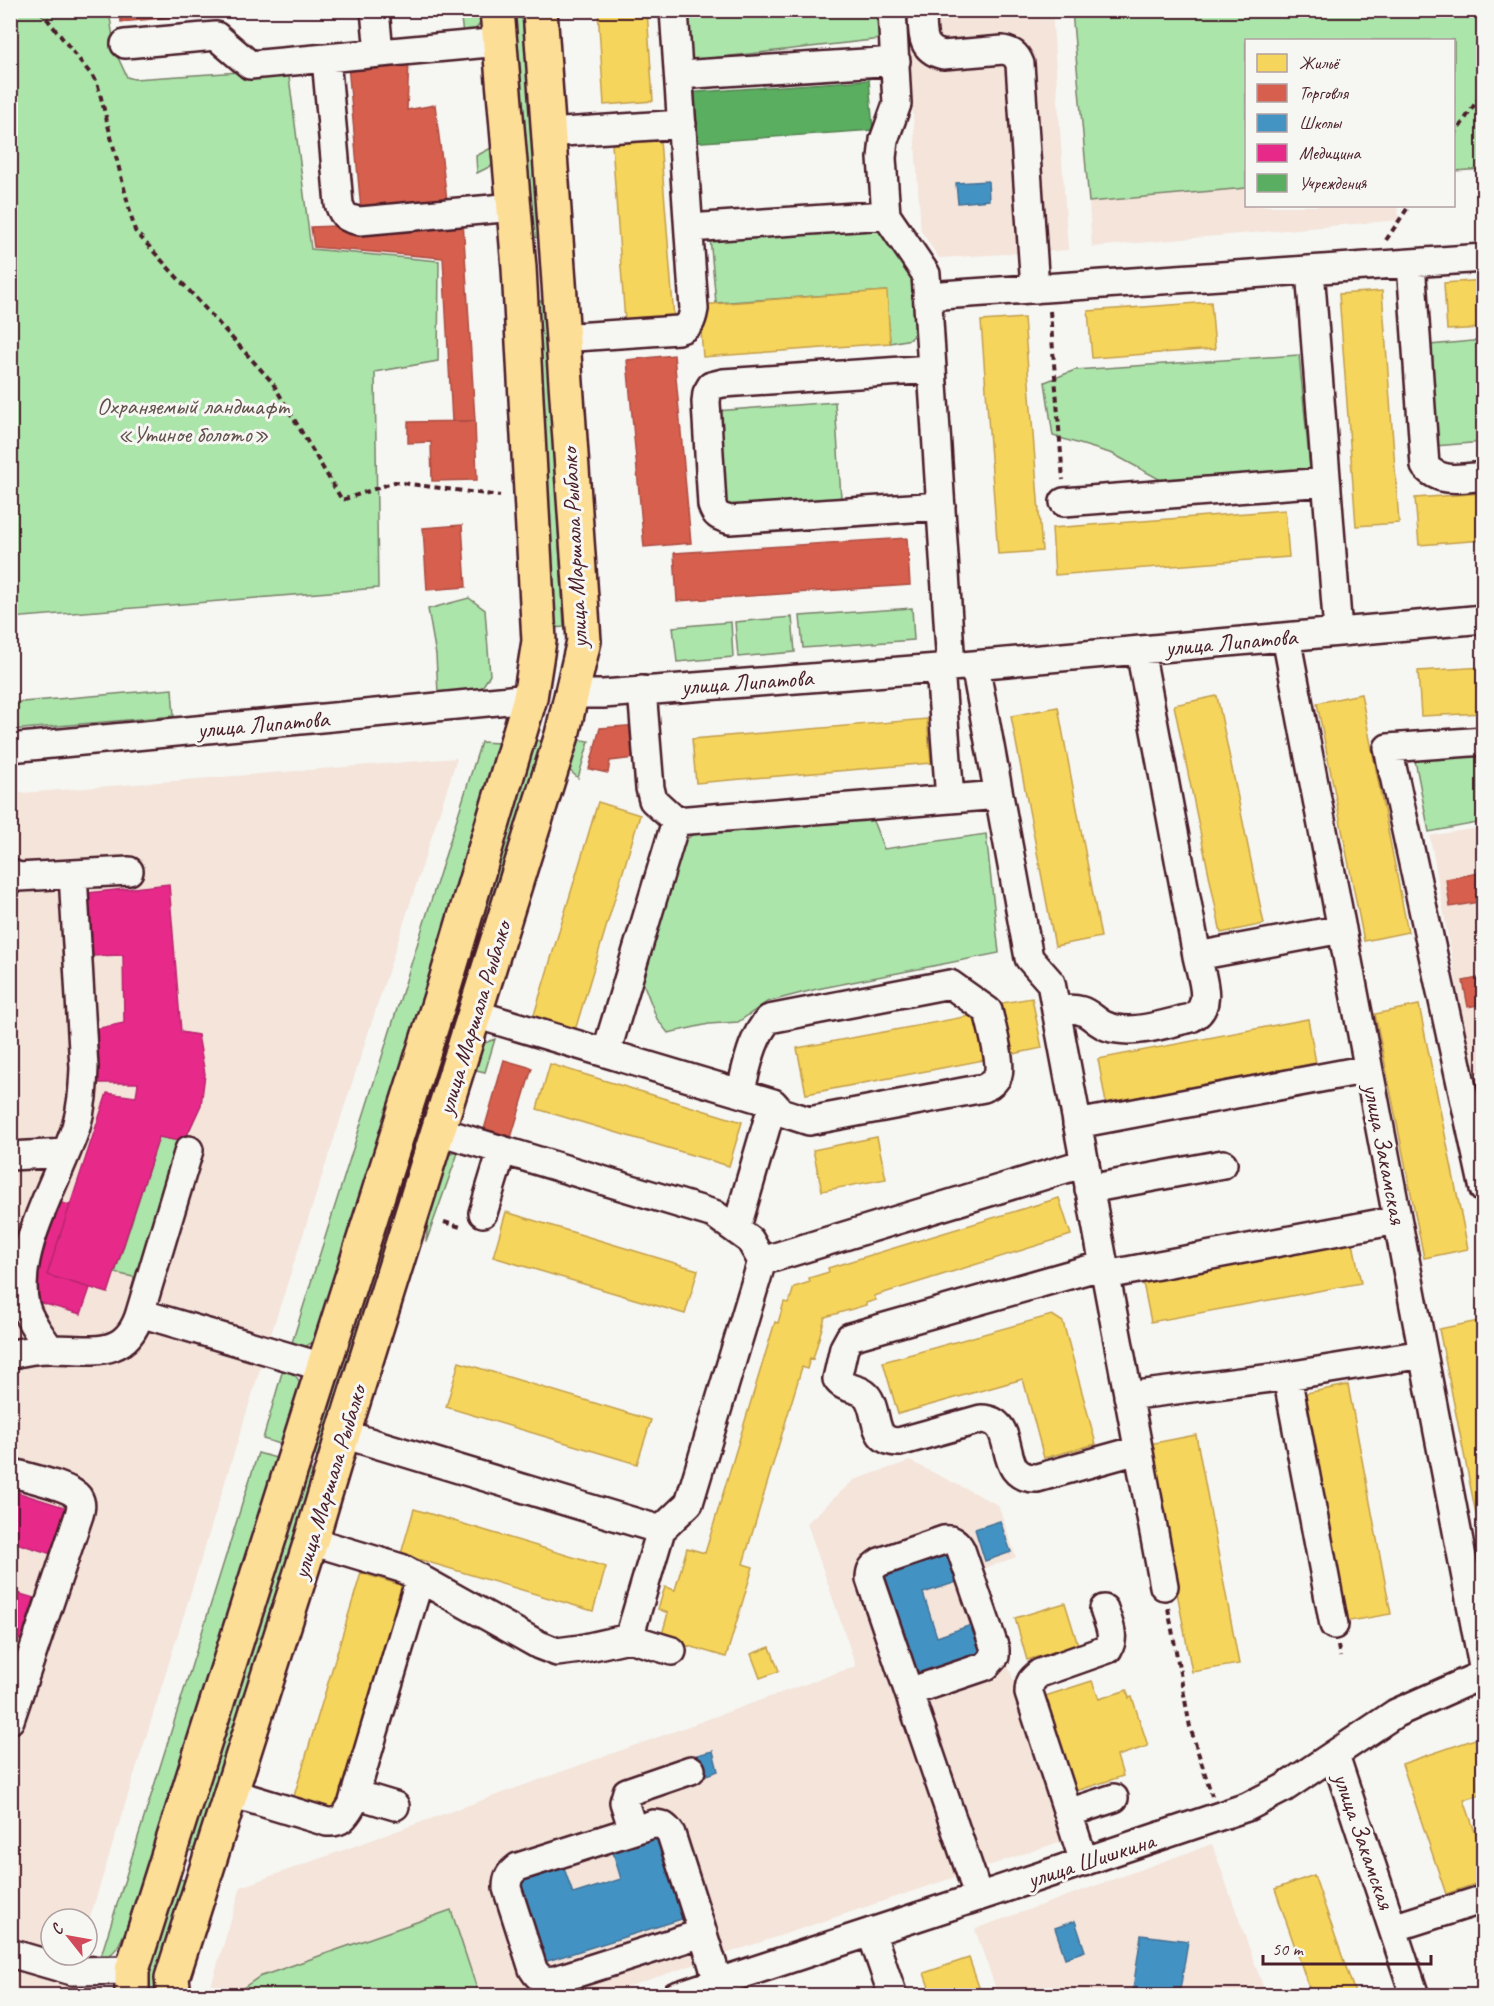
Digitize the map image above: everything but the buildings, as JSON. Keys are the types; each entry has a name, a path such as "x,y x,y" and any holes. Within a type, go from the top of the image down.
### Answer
{"main road":[{"name":"улица Маршала Рыбалко","path":"174,1995 172,1978 311,1541 562,735 584,641 561,338 540,10"},
{"name":"улица Маршала Рыбалко","path":"132,1983 177,1827 445,984 530,698 539,641 519,267 499,26"},
{"path":"519,267 526,284 541,289 552,278 556,262"},
{"name":"улица Липатова","path":"530,698 572,694"},
{"path":"445,984 466,976 478,1003"},
{"path":"177,1827 179,1857 182,1864 188,1867 196,1862 216,1840"}],"street":[{"path":"375,10 379,53"},
{"path":"561,338 678,330 686,328 692,321 694,309 674,10"},
{"path":"892,10 897,104 884,140 882,158 886,215 926,274 941,506 955,666 950,799"},
{"path":"922,10 923,38 934,52 943,54 1003,50 1017,56 1020,63 1041,288"},
{"path":"125,44 216,36 250,65 379,53 499,26"},
{"path":"326,58 339,204 342,214 349,219 360,221 514,207"},
{"path":"679,75 896,61"},
{"path":"548,133 682,124"},
{"path":"689,228 886,215"},
{"path":"927,296 1484,258"},
{"path":"1411,263 1425,466 1431,473 1449,479 1484,476"},
{"path":"1310,270 1338,632"},
{"path":"932,369 723,383 711,386 706,402 712,504 715,513 721,518 730,520 941,506"},
{"path":"1064,502 1326,482"},
{"name":"улица Липатова","path":"572,694 603,694 955,666 1484,619"},
{"name":"улица Закамская","path":"1286,637 1484,1673"},
{"path":"1056,1011 1078,1008 1114,1029 1131,1030 1191,1018 1198,1015 1204,1008 1206,999 1140,650"},
{"path":"955,666 999,795 1029,958 1051,983 1164,1586"},
{"path":"642,690 653,800 676,821 999,795"},
{"name":"улица Липатова","path":"10,748 530,698"},
{"path":"1484,741 1388,748 1484,1190"},
{"path":"606,1053 676,821"},
{"path":"10,873 18,877 129,871"},
{"path":"50,1349 32,1323 25,1306 23,1281 26,1257 34,1233 66,1153 83,1101 84,1068 73,874"},
{"path":"1197,956 1342,929"},
{"path":"478,1003 606,1053 740,1093 774,1103 781,1112 809,1121 984,1088 992,1084 998,1076 999,1066 988,1011 950,984 770,1019 760,1028 740,1093"},
{"path":"1077,1124 1368,1069"},
{"path":"736,1230 774,1103"},
{"path":"439,1131 714,1214 750,1240 762,1262 689,1503 661,1530 629,1638"},
{"path":"10,1355 50,1349 99,1351 127,1338 133,1332 189,1150"},
{"path":"483,1213 502,1150"},
{"path":"10,1156 66,1153"},
{"path":"762,1262 1087,1176 1223,1164"},
{"path":"1138,1450 1037,1478 1025,1478 1017,1473 999,1424 992,1419 981,1419 899,1442 890,1442 883,1438 878,1430 868,1397 864,1392 840,1384 837,1379 844,1348 850,1337 1105,1270 1397,1220"},
{"path":"140,1312 323,1367"},
{"path":"1128,1396 1287,1376 1423,1354"},
{"path":"1287,1376 1334,1625"},
{"path":"343,1434 661,1530"},
{"path":"10,1472 67,1489 77,1494 81,1503 79,1515 10,1720"},
{"path":"909,1692 986,1666 995,1656 995,1649 961,1550 958,1543 951,1539 880,1562 873,1566 870,1579 978,1897"},
{"path":"311,1541 401,1568 539,1645 557,1652 629,1638 672,1651"},
{"path":"231,1793 327,1822 336,1822 346,1817 420,1578"},
{"path":"1084,1862 1029,1692 1029,1685 1032,1678 1040,1673 1108,1649 1112,1642 1112,1634 1104,1609"},
{"name":"улица Шишкина","path":"676,1995 1247,1807 1284,1788 1396,1713 1484,1673"},
{"name":"улица Закамская","path":"1335,1755 1415,1995"},
{"path":"633,1830 624,1802 627,1792 691,1770"},
{"path":"355,1794 395,1806"},
{"path":"1068,1813 1114,1798"},
{"path":"703,1933 555,1980 545,1981 533,1970 507,1888 507,1878 518,1867 633,1830 661,1824 671,1834 703,1933 718,1982"},
{"path":"1393,1928 1484,1899"},
{"path":"871,1932 893,1995"},
{"path":"10,1953 72,1971 132,1983"}],"path":[{"path":"40,10 97,82 135,231 272,382 342,500 395,482 500,495"},
{"path":"1455,134 1484,90"},
{"path":"1370,266 1408,207"},
{"path":"1041,288 1064,502"},
{"path":"1164,1586 1190,1727 1213,1797"}],"shaded area":[{"path":"906,11 1052,11 1068,250 939,258 921,231"},
{"path":"1245,188 1245,207 1397,207 1399,220 1092,247 1089,202"},
{"path":"457,758 269,1340 93,1907 39,1907 39,1967 75,1967 69,1988 85,1986 87,1995 11,1996 11,794"},
{"path":"1483,827 1483,1072 1473,1074 1430,836"},
{"path":"910,1461 998,1505 1016,1557 976,1571 1068,1839 603,1995 208,1996 241,1887 856,1666 807,1523 854,1480"},
{"path":"1212,1844 1266,1995 998,1995 975,1929"}],"green space":[{"path":"682,10 879,11 881,39 677,62"},
{"name":"Охраняемый ландшафт «Утиное болото»","path":"11,11 109,11 115,51 127,77 134,79 288,69 311,249 439,261 438,361 375,372 378,588 11,618"},
{"path":"460,11 482,11 478,27 463,34"},
{"path":"510,11 522,11 541,237 530,238"},
{"path":"1072,11 1483,11 1483,169 1455,171 1455,39 1245,39 1245,188 1089,202"},
{"path":"495,146 497,163 477,173 476,156"},
{"path":"874,223 896,246 912,279 919,306 918,326 911,339 890,343 886,291 716,303 710,237"},
{"path":"534,301 545,301 564,627 553,628"},
{"path":"1483,340 1483,442 1435,446 1430,345"},
{"path":"1299,355 1310,469 1170,485 1113,454 1053,436 1045,382 1075,370"},
{"path":"835,402 841,498 722,506 716,411"},
{"path":"469,598 485,610 490,675 481,689 438,693 436,655 428,609"},
{"path":"912,608 914,640 803,648 800,616"},
{"path":"792,617 795,652 738,657 735,622"},
{"path":"731,622 733,657 677,662 673,627"},
{"path":"172,689 174,716 11,730 11,703"},
{"path":"533,739 544,742 479,959 468,956"},
{"path":"575,739 589,741 578,778 567,768"},
{"path":"481,742 499,743 442,936 322,1320 312,1342 303,1348 290,1349"},
{"path":"1483,747 1483,822 1429,832 1414,755"},
{"path":"868,808 884,849 986,834 999,953 817,989 767,1002 738,1022 709,1024 668,1033 657,1019 644,985 624,968 671,852 714,817"},
{"path":"457,986 467,989 320,1457 310,1454"},
{"path":"495,1039 485,1072 472,1069 482,1044"},
{"path":"159,1137 184,1142 138,1278 115,1273"},
{"path":"458,1153 426,1242 430,1205 446,1156"},
{"path":"283,1369 295,1376 301,1389 284,1445 263,1439"},
{"path":"258,1453 280,1459 190,1743 125,1931 113,1953 100,1959"},
{"path":"306,1469 317,1472 197,1853 187,1849"},
{"path":"180,1879 187,1881 160,1995 147,1996 162,1919 173,1890"},
{"path":"451,1910 479,1995 238,1995 243,1988 259,1977"}]}
